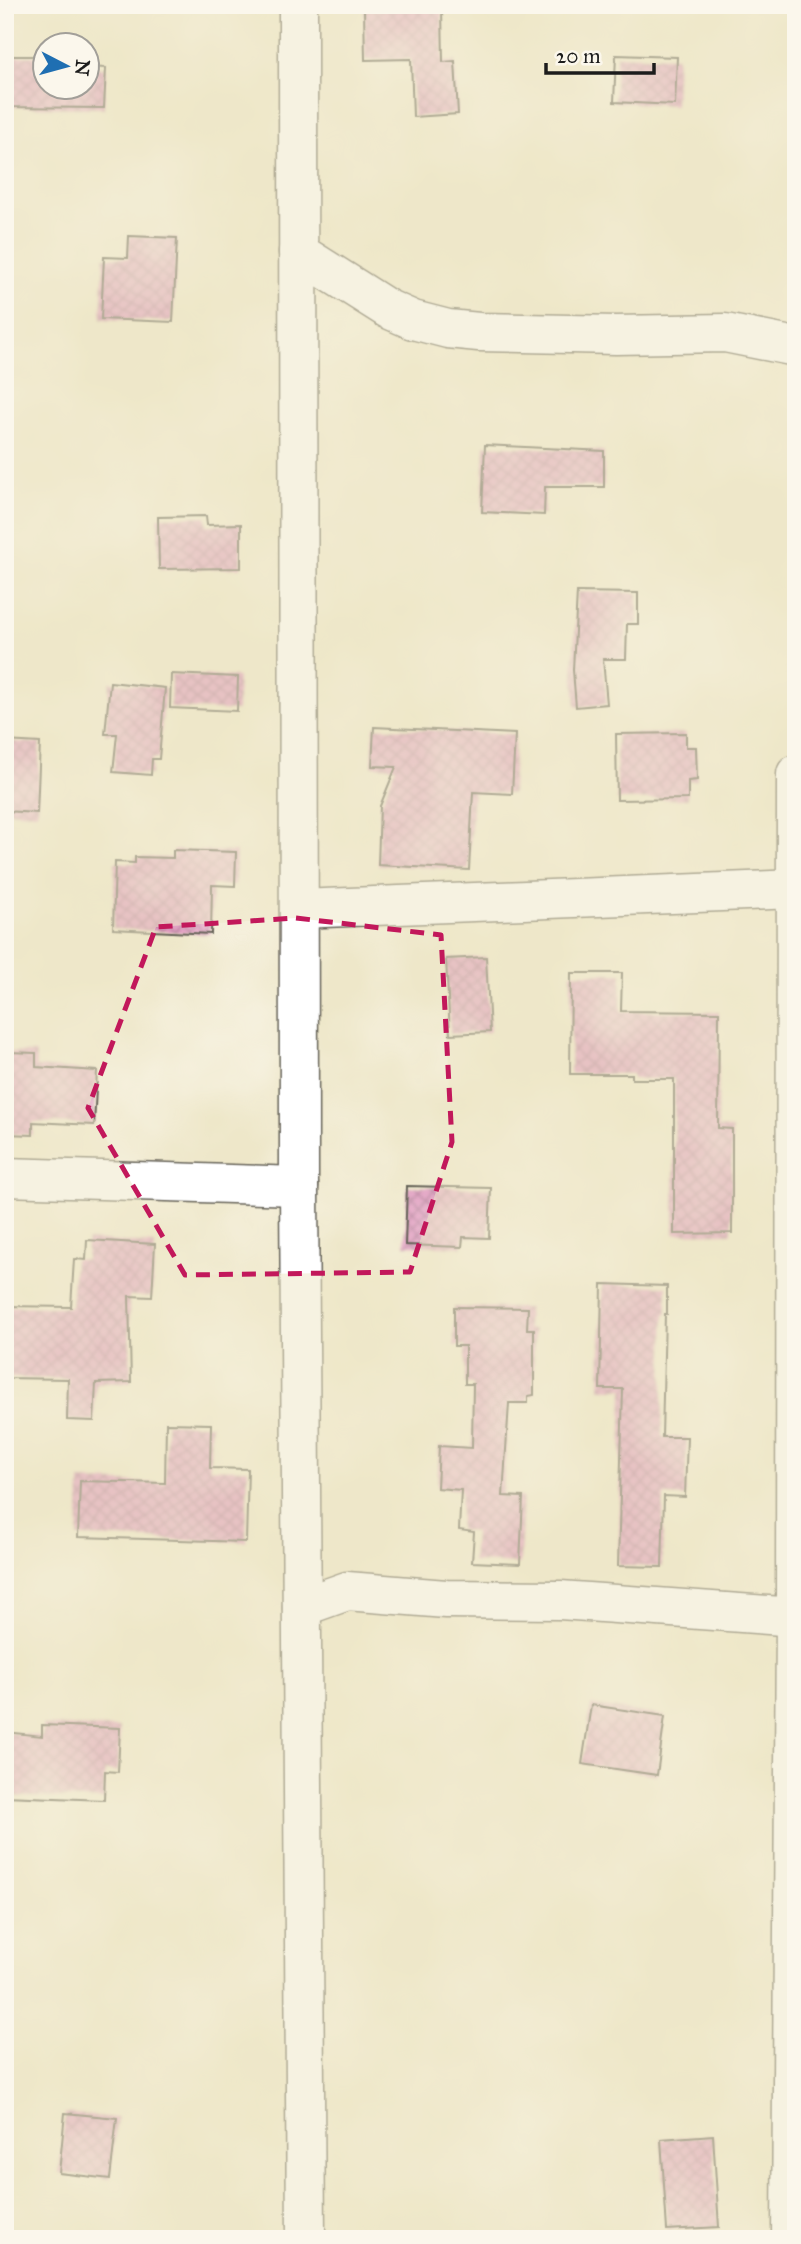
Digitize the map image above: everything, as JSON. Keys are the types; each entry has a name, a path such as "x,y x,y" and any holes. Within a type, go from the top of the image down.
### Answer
{"street":[{"path":"298,5 299,1186 306,2239"},
{"path":"298,252 388,309 413,320 448,329 616,335 725,333 796,347"},
{"path":"791,2239 796,1617 796,774"},
{"path":"299,909 795,888"},
{"path":"5,1177 299,1186"},
{"path":"302,1607 348,1591 446,1599 560,1600 796,1617"}],"highlighted area":[{"path":"296,918 441,935 452,1142 410,1272 185,1275 88,1108 156,927"}],"building":[{"path":"442,8 443,62 455,61 458,114 413,117 411,59 365,60 364,9"},
{"path":"616,55 677,57 675,105 614,102"},
{"path":"5,56 32,56 32,102 102,102 102,68 106,68 104,108 5,107"},
{"path":"129,236 177,238 173,322 101,319 104,257 128,258"},
{"path":"485,445 604,451 604,487 545,487 544,515 482,512"},
{"path":"206,516 207,525 241,524 241,568 159,569 158,517"},
{"path":"577,592 638,593 638,624 627,624 626,659 603,659 607,704 576,707 573,670"},
{"path":"171,674 238,677 237,711 170,708"},
{"path":"110,682 165,688 159,759 152,759 151,775 113,772 117,734 105,734"},
{"path":"374,727 515,734 512,794 473,792 469,870 378,865 380,806 396,767 372,766"},
{"path":"686,733 686,747 696,747 697,780 688,781 688,799 617,800 616,734"},
{"path":"5,741 40,743 37,813 5,811"},
{"path":"173,850 236,852 235,886 212,885 211,934 113,929 115,862 135,863 135,857 173,858"},
{"path":"486,957 490,1032 450,1034 446,959"},
{"path":"571,973 622,973 621,1011 719,1012 718,1128 732,1129 732,1233 674,1234 674,1079 632,1079 632,1074 570,1074"},
{"path":"7,1052 36,1053 36,1067 97,1071 94,1125 33,1122 33,1135 5,1134"},
{"path":"407,1186 491,1188 489,1238 463,1237 462,1247 405,1245"},
{"path":"87,1240 155,1244 152,1297 129,1296 131,1382 96,1383 94,1421 67,1420 68,1379 5,1378 5,1306 71,1307 74,1259 86,1260"},
{"path":"602,1284 667,1286 662,1437 687,1437 685,1497 664,1496 662,1567 618,1566 623,1389 600,1389"},
{"path":"454,1307 528,1308 527,1329 534,1329 534,1395 528,1396 528,1403 509,1403 503,1496 523,1497 520,1564 472,1562 474,1532 459,1530 461,1490 437,1488 439,1446 472,1448 473,1384 465,1384 465,1346 454,1346"},
{"path":"166,1423 211,1424 210,1468 248,1469 246,1542 78,1537 80,1481 165,1483"},
{"path":"591,1705 665,1716 657,1775 582,1764"},
{"path":"42,1725 120,1728 118,1772 105,1771 104,1800 5,1796 5,1732 42,1736"},
{"path":"65,2113 117,2118 110,2179 59,2173"},
{"path":"713,2135 719,2227 667,2230 661,2139"}]}
